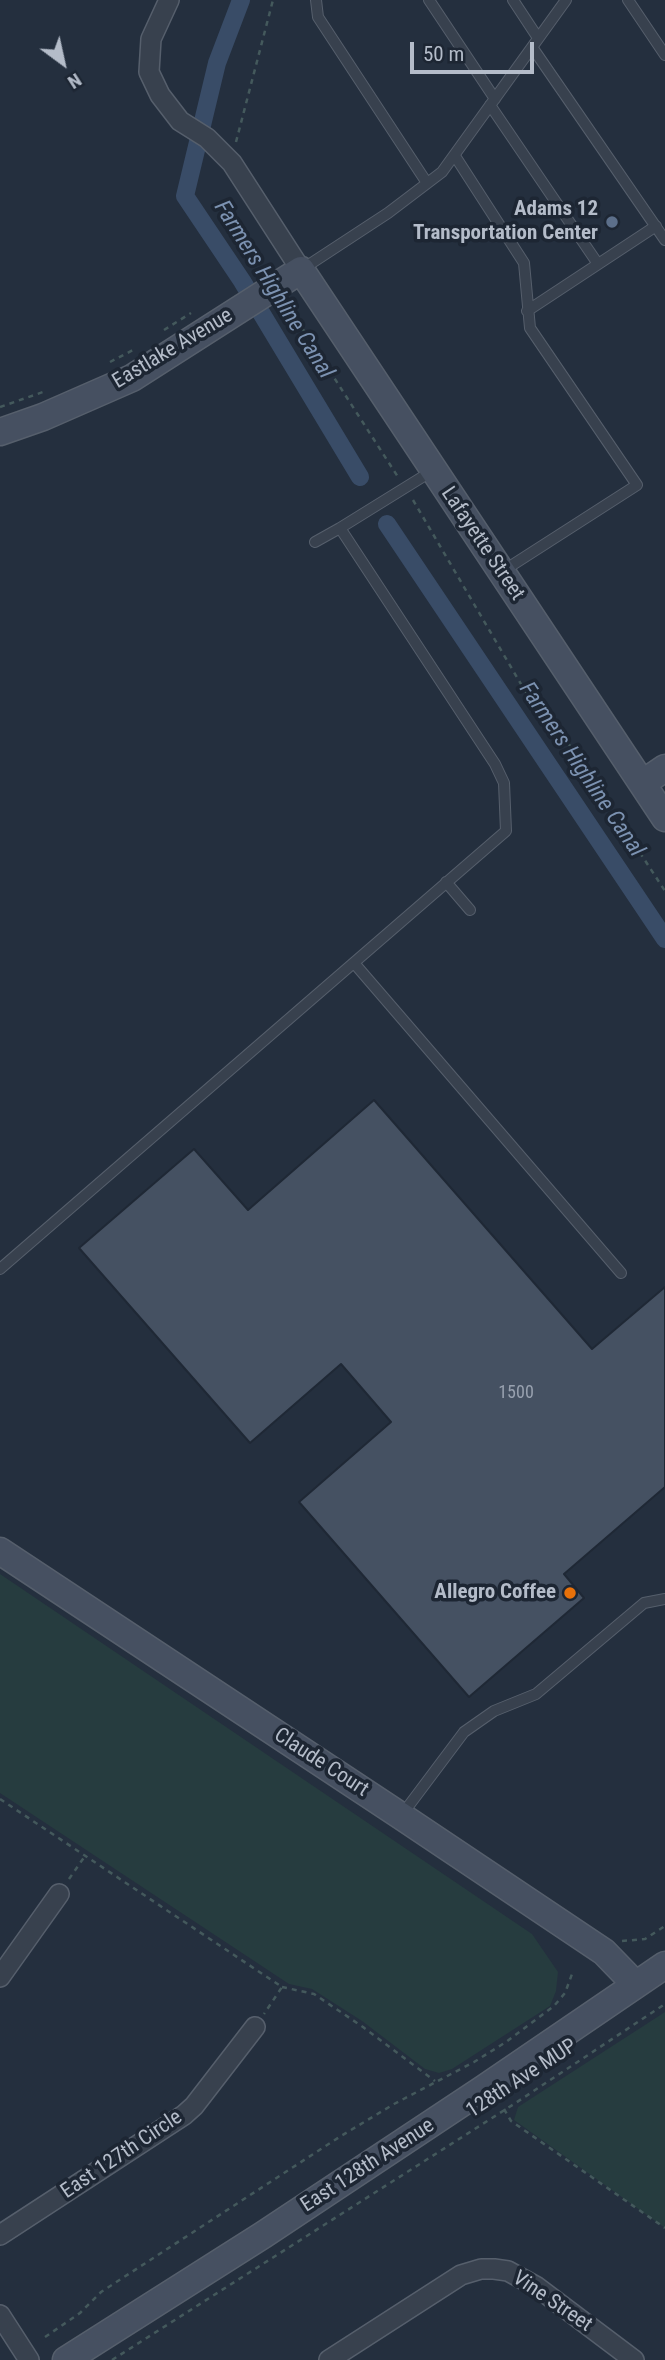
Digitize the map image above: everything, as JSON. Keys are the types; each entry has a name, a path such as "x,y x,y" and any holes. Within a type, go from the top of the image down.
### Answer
{"street":[{"path":"169,0 150,39 149,72 160,95 180,121 207,138 232,163 301,270"},
{"name":"Eastlake Avenue","path":"0,432 43,417 132,378 237,311 274,298 301,270"},
{"name":"Lafayette Street","path":"301,270 665,818"},
{"path":"643,783 665,768"},
{"name":"Claude Court","path":"0,1551 604,1952 635,1984"},
{"path":"0,1977 59,1894"},
{"name":"East 128th Avenue","path":"66,2360 437,2120 665,1965"},
{"name":"East 127th Circle","path":"0,2235 184,2115 199,2100 255,2027"},
{"name":"Vine Street","path":"329,2360 461,2275 481,2269 494,2269 523,2278 635,2360"},
{"path":"0,2315 29,2360"}],"lane":[{"path":"316,0 318,17 427,183"},
{"path":"429,0 598,264"},
{"path":"513,0 535,42 665,240"},
{"path":"301,270 388,213 442,172 566,0"},
{"path":"628,0 665,55"},
{"path":"455,156 524,263 530,328 637,485 501,572"},
{"path":"527,311 656,226"},
{"path":"315,542 432,471"},
{"path":"0,1269 506,831 504,783 495,764 340,528"},
{"path":"446,883 470,910"},
{"path":"354,963 621,1273"},
{"path":"401,1816 464,1732 494,1711 536,1694 644,1603 665,1599"}],"path":[{"path":"235,148 273,0"},
{"path":"274,298 405,487 525,691 555,723 665,891"},
{"path":"163,331 195,311"},
{"path":"110,362 143,344"},
{"path":"0,407 46,391"},
{"path":"0,1799 282,1987 314,1994 435,2081"},
{"path":"59,1894 86,1856"},
{"path":"622,1941 645,1938 665,1926"},
{"name":"128th Ave MUP","path":"44,2337 80,2313 101,2292 341,2136 435,2081 485,2056 554,2006 565,1993 572,1974"},
{"path":"255,2027 282,1987"},
{"name":"128th Ave MUP","path":"112,2360 665,2004"},
{"path":"504,2109 511,2121 665,2228"}],"green space":[{"path":"0,1574 532,1934 558,1972 556,1991 550,2006 452,2069 439,2073 425,2069 362,2021 312,1989 289,1984 0,1793"},
{"path":"665,2012 665,2228 514,2120 518,2107"}],"building":[{"path":"374,1100 592,1349 665,1287 665,1487 564,1574 584,1598 469,1697 299,1502 391,1422 341,1364 250,1443 79,1248 194,1149 248,1210"}],"waterway":[{"name":"Farmers Highline Canal","path":"241,0 217,63 185,196 242,281 360,477"},
{"name":"Farmers Highline Canal","path":"387,524 665,939"}],"place":[{"name":"Adams 12 Transportation Center","path":"612,222"},
{"name":"Allegro Coffee","path":"570,1593"}]}
